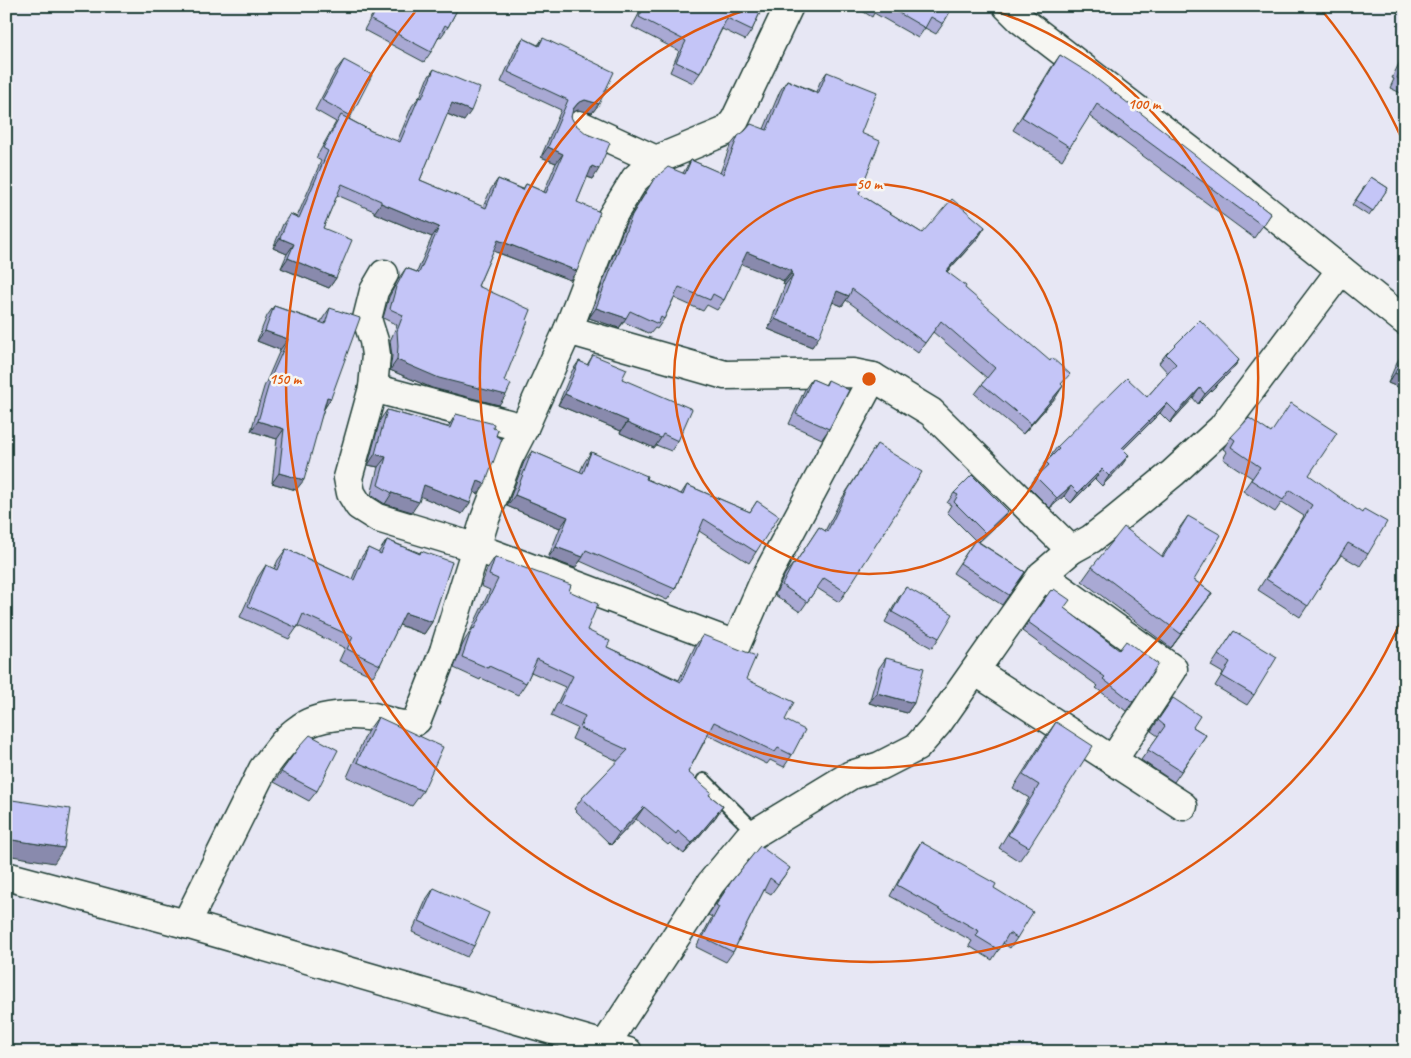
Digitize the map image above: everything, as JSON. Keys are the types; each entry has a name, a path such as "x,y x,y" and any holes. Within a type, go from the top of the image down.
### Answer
{"street":[{"path":"186,924 263,769 280,747 300,728 332,715 372,717 401,725 413,724 417,720 444,651 485,518 509,457 568,330 611,218 635,179 656,160 726,131 735,120 789,6"},
{"path":"1007,6 1021,20 1234,184 1405,320"},
{"path":"580,125 656,160"},
{"path":"6,876 186,924 616,1048 710,884 749,837 850,775 880,766 917,747 938,723 1042,575 1071,550 1091,539 1114,522 1173,473 1222,428 1342,270"},
{"path":"384,274 374,291 367,319 376,355 373,388 348,478 351,493 359,506 378,518 477,548 736,646 765,579 873,377"},
{"path":"568,330 725,375 853,373 873,377 931,412 1071,550"},
{"path":"373,388 524,428"},
{"path":"1042,575 1173,668 1113,760"},
{"path":"975,671 1184,806"}],"lane":[{"path":"704,781 756,833"}],"building":[{"path":"378,6 459,6 448,27 445,25 431,52 371,20"},
{"path":"645,6 763,6 752,30 727,18 700,73 676,62 686,41 639,17"},
{"path":"887,6 953,6 943,24 931,17 925,28"},
{"path":"523,38 539,46 543,38 614,72 599,104 585,100 578,103 573,109 571,117 575,124 587,134 610,143 599,169 592,166 577,202 600,212 577,271 498,240 478,286 531,310 504,381 511,384 506,395 439,378 397,360 397,331 403,315 390,309 396,287 406,268 419,273 439,227 381,203 381,201 342,184 323,228 352,240 336,278 288,258 294,244 280,238 290,214 299,218 328,151 323,148 341,115 371,131 400,142 419,97 422,98 434,69 480,88 471,111 452,103 420,180 486,208 498,179 523,190 526,184 546,193 563,154 548,147 568,100 508,72"},
{"path":"1060,55 1089,73 1271,214 1263,226 1097,104 1070,147 1022,117"},
{"path":"1405,55 1405,81 1397,78"},
{"path":"344,60 372,75 351,116 322,100"},
{"path":"827,72 877,92 861,133 880,141 859,194 922,233 952,199 985,227 946,271 966,286 965,288 1050,361 1052,358 1070,374 1061,384 1063,386 1031,424 982,384 995,368 941,321 925,343 852,289 849,296 837,291 819,337 775,319 793,275 791,274 792,271 747,252 724,300 713,294 710,300 679,287 664,319 661,317 658,324 630,311 626,318 596,308 632,215 654,179 668,167 685,174 691,160 723,174 738,136 751,124 767,130 787,80 818,94"},
{"path":"1371,177 1388,188 1373,211 1356,200"},
{"path":"274,306 325,324 330,308 360,318 331,398 327,397 304,480 279,473 284,429 258,421 271,377 288,339 265,331"},
{"path":"1200,320 1239,360 1205,394 1200,388 1177,413 1167,403 1122,448 1129,455 1109,476 1102,469 1078,493 1071,486 1057,498 1036,477 1049,465 1046,462 1059,449 1057,447 1127,378 1147,397 1176,364 1166,354"},
{"path":"1405,352 1405,377 1395,373"},
{"path":"593,355 627,369 622,379 692,409 678,441 663,434 661,438 627,423 628,421 565,394 579,361 588,365"},
{"path":"812,379 826,385 828,380 849,390 829,429 796,414"},
{"path":"1291,403 1337,433 1309,475 1362,513 1364,509 1387,522 1368,554 1348,543 1308,606 1266,579 1312,505 1290,490 1283,500 1251,480 1260,467 1231,447 1235,440 1231,437 1249,418 1271,433"},
{"path":"387,410 450,428 456,414 494,424 493,428 498,430 496,436 502,439 485,484 478,481 470,503 424,485 419,502 392,493 378,485 386,457 375,454"},
{"path":"877,444 922,472 846,592 824,578 807,602 782,585 793,564 819,527 827,532 848,490"},
{"path":"532,451 583,473 591,452 647,476 646,479 683,495 687,485 750,512 757,501 779,516 756,552 704,519 675,589 586,550 583,557 556,547 568,517 515,495"},
{"path":"972,475 1008,511 985,533 954,502 958,495 954,493"},
{"path":"1188,516 1221,535 1194,580 1212,593 1181,634 1092,567 1124,527 1163,557"},
{"path":"387,540 420,554 421,551 452,562 432,622 405,613 380,665 347,649 353,637 303,614 297,628 248,606 266,565 277,570 286,549 354,580 368,548 381,554"},
{"path":"975,540 1025,572 1009,595 960,563"},
{"path":"495,557 571,585 569,591 598,604 587,630 610,641 607,647 681,682 703,635 756,656 746,679 794,702 785,720 805,730 792,755 778,748 775,752 714,722 688,772 711,792 709,795 723,806 692,843 678,831 676,834 644,807 619,833 582,798 628,750 580,728 585,716 559,704 573,676 537,659 526,683 489,666 488,668 462,657 470,634 498,579 489,575"},
{"path":"906,587 953,614 939,638 892,612"},
{"path":"1054,589 1070,600 1064,608 1119,650 1126,641 1158,664 1133,702 1103,679 1105,677 1028,622 1051,590"},
{"path":"1234,631 1277,657 1254,695 1222,676 1230,662 1218,655"},
{"path":"886,658 924,668 914,703 877,693"},
{"path":"1173,698 1200,716 1193,727 1206,735 1181,771 1148,750 1165,726 1158,720"},
{"path":"378,717 443,747 423,791 357,762"},
{"path":"1056,722 1093,746 1029,847 1008,835 1039,785 1023,775"},
{"path":"310,735 338,750 317,791 281,772"},
{"path":"6,799 70,809 64,848 6,839"},
{"path":"921,842 996,884 994,888 1033,912 1017,938 1009,933 999,950 976,936 979,931 897,885"},
{"path":"760,846 790,868 778,884 770,878 733,952 703,937 719,907 716,905 731,882"},
{"path":"434,888 489,913 474,946 419,921"}]}
